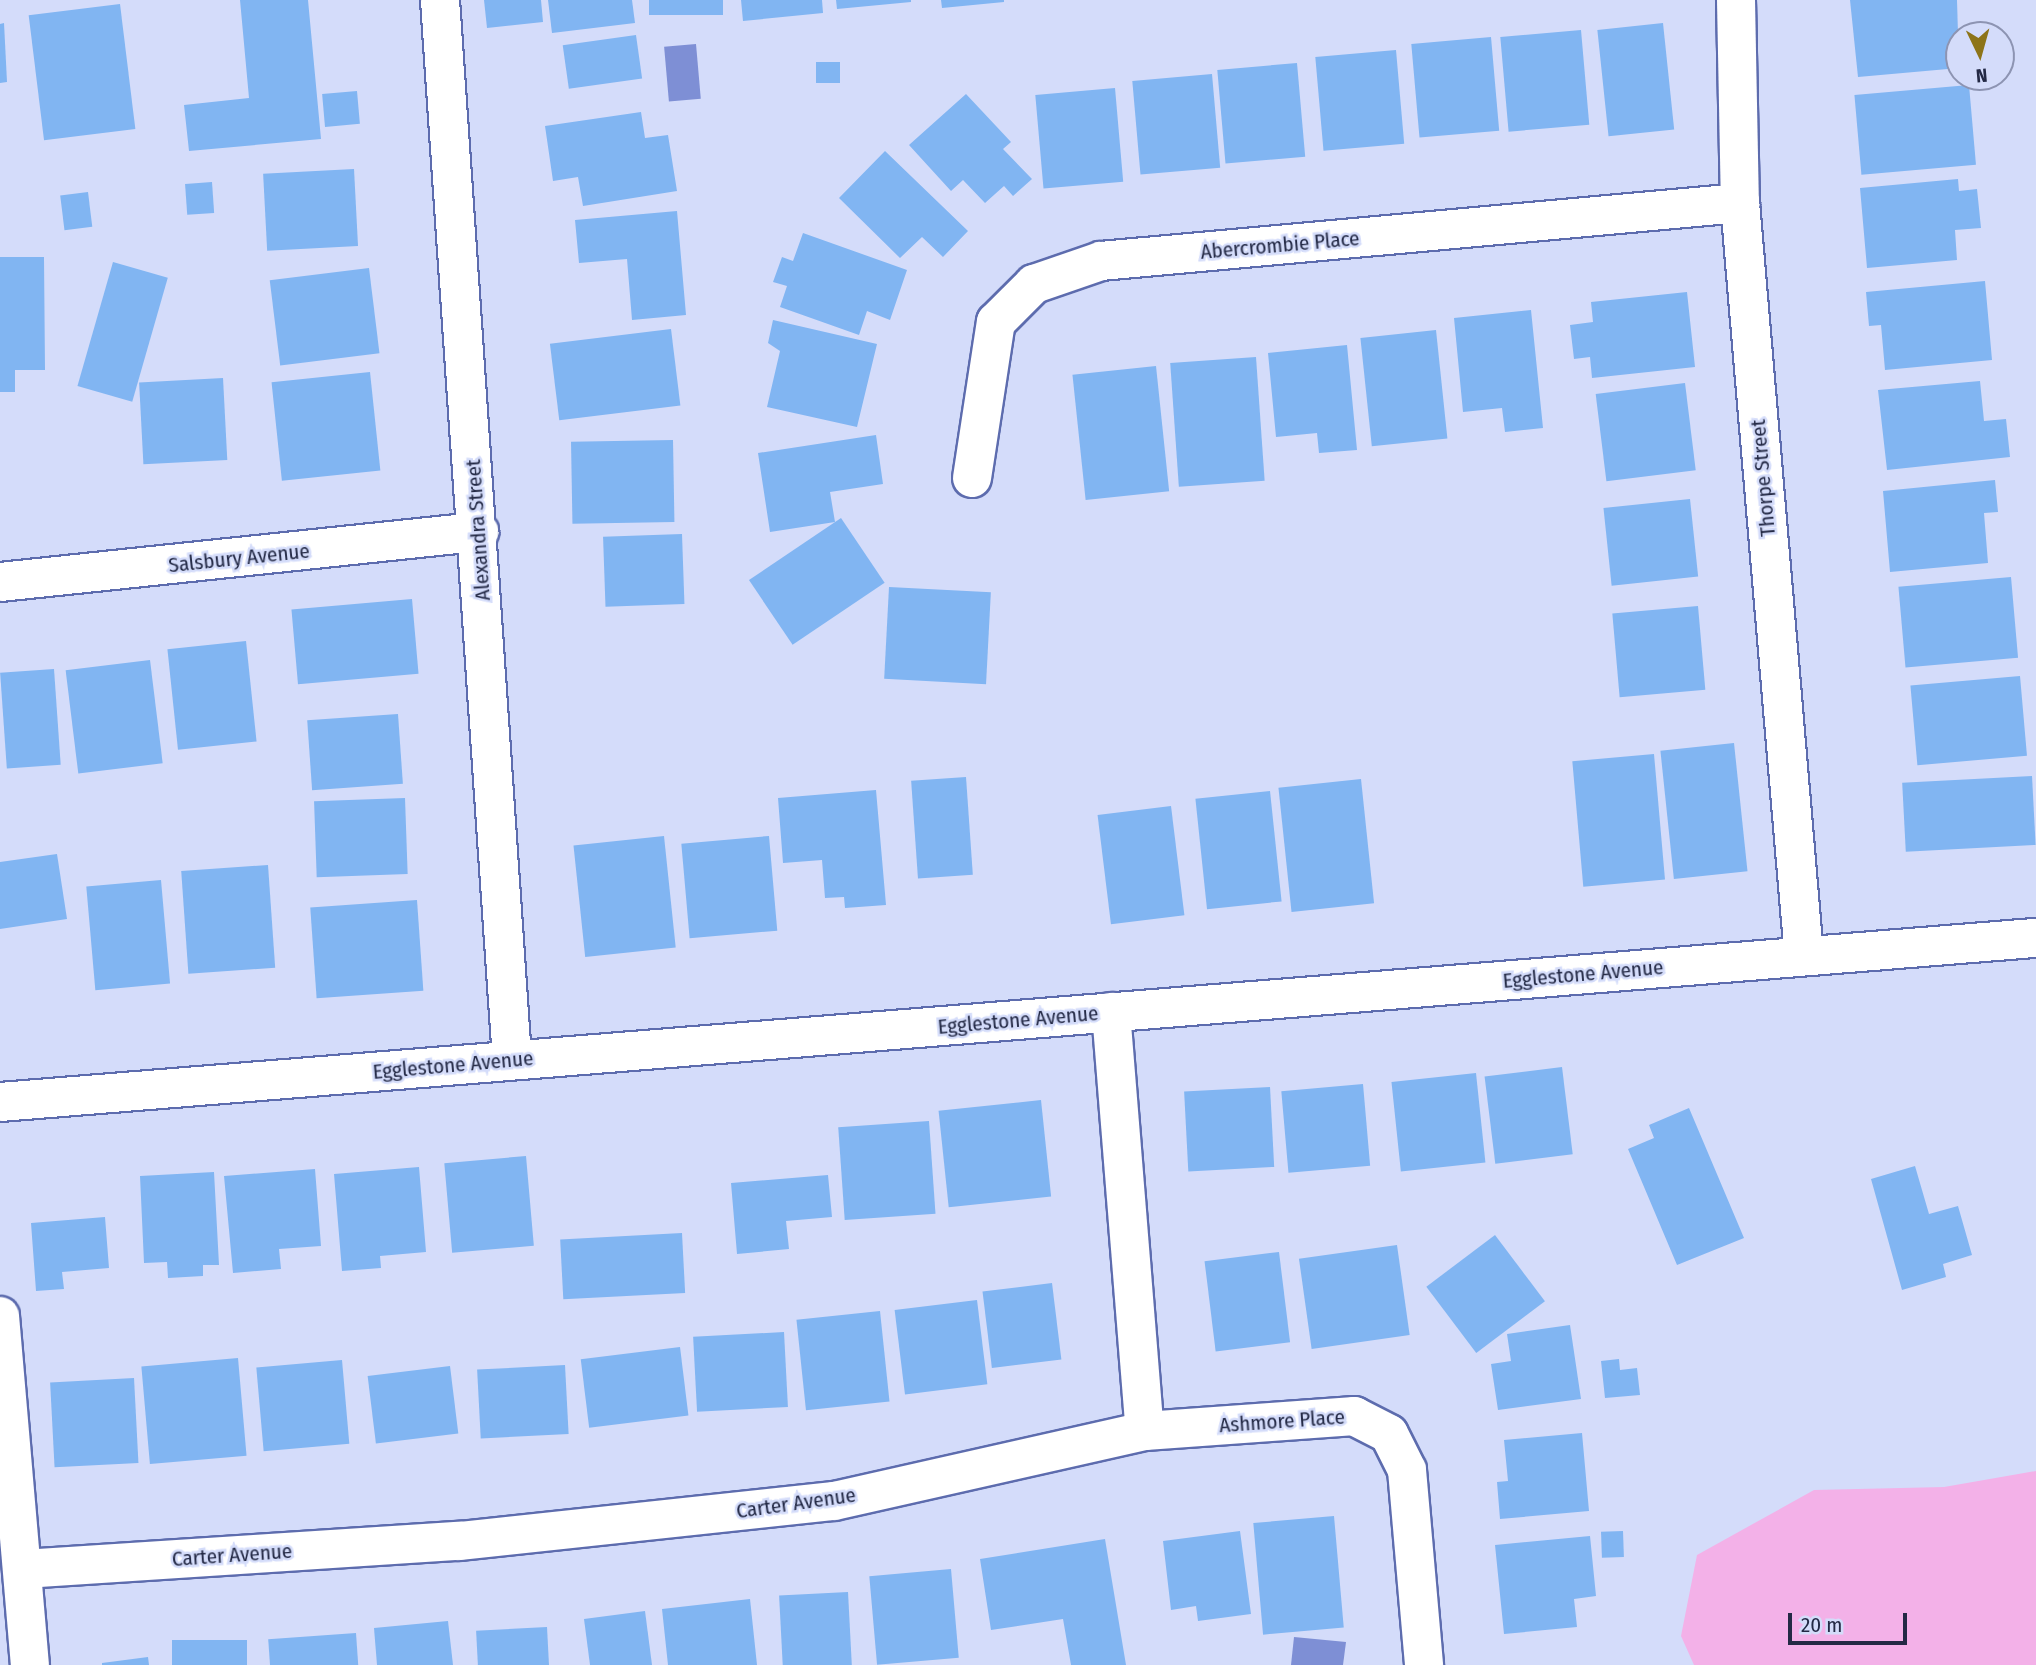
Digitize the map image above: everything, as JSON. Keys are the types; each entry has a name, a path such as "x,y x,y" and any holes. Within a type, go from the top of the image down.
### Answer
{"street":[{"name":"Alexandra Street","path":"440,0 512,1060"},
{"name":"Thorpe Street","path":"1736,0 1740,203 1804,956"},
{"name":"Abercrombie Place","path":"972,478 996,322 1034,284 1101,261 1740,203"},
{"name":"Salsbury Avenue","path":"0,582 478,532"},
{"name":"Egglestone Avenue","path":"0,1102 2036,938"},
{"path":"1111,1012 1145,1431"},
{"path":"0,1316 8,1530 23,1569 30,1665"},
{"name":"Ashmore Place","path":"1145,1431 1354,1416 1389,1434 1407,1470 1424,1665"},
{"name":"Carter Avenue","path":"23,1569 458,1541 834,1501 1145,1431"}],"shaded area":[{"path":"2036,1471 2036,1665 1694,1665 1681,1636 1697,1555 1814,1490 1944,1487"}],"water":[{"path":"696,44 701,99 669,102 664,47"},
{"path":"1294,1637 1346,1642 1343,1665 1291,1665"}],"building":[{"path":"240,0 308,0 321,139 189,151 184,105 249,98"},
{"path":"484,0 541,0 543,22 487,28"},
{"path":"548,0 632,0 635,23 552,33"},
{"path":"649,0 723,0 723,15 649,15"},
{"path":"741,0 822,0 823,13 743,21"},
{"path":"836,0 911,0 911,2 837,9"},
{"path":"941,0 1004,0 1004,2 942,8"},
{"path":"1850,0 1957,0 1958,21 1945,21 1945,69 1858,77"},
{"path":"120,4 135,129 44,140 29,15"},
{"path":"4,23 7,82 0,83 0,24"},
{"path":"1663,23 1674,129 1609,136 1597,30"},
{"path":"1581,30 1589,125 1509,132 1500,37"},
{"path":"636,35 642,79 569,89 563,45"},
{"path":"1491,37 1499,131 1419,138 1411,44"},
{"path":"1396,50 1404,144 1324,151 1315,57"},
{"path":"816,62 840,62 840,83 816,83"},
{"path":"1297,63 1305,157 1225,164 1217,70"},
{"path":"1212,74 1220,168 1140,175 1132,81"},
{"path":"1945,87 1945,91 1970,91 1976,165 1861,175 1854,95"},
{"path":"1115,88 1123,182 1043,189 1035,95"},
{"path":"357,91 360,124 325,127 322,94"},
{"path":"966,94 1011,142 1003,149 1032,179 1013,196 1004,186 985,203 963,180 951,191 909,145"},
{"path":"641,112 645,138 668,135 677,191 583,206 578,177 553,181 545,126"},
{"path":"885,151 968,231 943,257 922,237 900,258 839,198"},
{"path":"354,169 358,246 267,251 263,174"},
{"path":"1958,179 1959,191 1977,189 1981,228 1955,230 1957,260 1867,268 1860,188"},
{"path":"212,182 214,213 187,215 185,184"},
{"path":"88,192 92,227 64,230 60,195"},
{"path":"677,211 686,315 632,320 627,259 579,263 575,220"},
{"path":"803,233 907,270 890,320 867,311 859,335 780,307 787,286 773,282 782,257 793,261"},
{"path":"0,257 44,257 45,370 15,370 15,392 0,392"},
{"path":"113,262 168,278 132,402 77,386"},
{"path":"369,268 379,353 280,366 270,280"},
{"path":"1985,281 1992,360 1885,370 1881,325 1869,326 1866,292"},
{"path":"1687,292 1695,367 1592,378 1590,357 1574,359 1570,325 1593,322 1591,302"},
{"path":"1531,310 1543,428 1505,432 1502,408 1463,412 1454,318"},
{"path":"773,320 877,344 857,427 767,407 780,351 768,343"},
{"path":"671,329 680,405 559,420 550,344"},
{"path":"1436,330 1447,438 1372,446 1360,338"},
{"path":"1347,345 1357,450 1319,453 1317,433 1276,437 1268,353"},
{"path":"1256,357 1265,481 1179,487 1170,363"},
{"path":"1156,366 1169,491 1086,500 1072,375"},
{"path":"370,372 380,470 282,481 272,382"},
{"path":"223,378 227,460 143,464 139,382"},
{"path":"1980,381 1984,421 2006,419 2010,457 1887,470 1878,390"},
{"path":"1685,383 1696,470 1606,481 1596,394"},
{"path":"876,435 883,484 830,492 835,522 770,532 758,453"},
{"path":"673,440 674,522 572,524 571,442"},
{"path":"1995,480 1998,512 1984,513 1988,563 1890,572 1883,491"},
{"path":"1690,499 1698,577 1612,586 1603,508"},
{"path":"841,518 885,583 793,645 749,580"},
{"path":"682,534 684,604 605,607 603,537"},
{"path":"2011,577 2018,658 1905,668 1898,587"},
{"path":"889,587 991,592 986,684 884,679"},
{"path":"412,599 419,674 298,684 291,610"},
{"path":"1698,606 1705,690 1620,697 1612,613"},
{"path":"246,641 257,741 178,750 167,649"},
{"path":"150,660 163,763 78,774 66,670"},
{"path":"54,669 61,765 7,769 0,673"},
{"path":"2020,676 2027,756 1917,765 1910,686"},
{"path":"398,714 403,784 312,790 307,720"},
{"path":"1734,743 1747,871 1674,879 1660,751"},
{"path":"1654,754 1665,880 1583,887 1572,761"},
{"path":"2032,776 2036,845 1906,852 1902,783"},
{"path":"966,777 973,875 918,879 911,781"},
{"path":"1361,779 1374,903 1292,912 1278,788"},
{"path":"876,790 886,905 845,908 844,897 825,898 822,860 783,863 778,798"},
{"path":"1270,791 1282,901 1207,909 1195,799"},
{"path":"405,798 408,874 317,877 314,801"},
{"path":"1171,806 1184,915 1111,924 1098,815"},
{"path":"664,836 676,947 585,957 573,846"},
{"path":"769,836 777,931 690,938 681,844"},
{"path":"57,854 67,919 0,929 0,862"},
{"path":"268,865 275,968 188,974 181,871"},
{"path":"161,880 170,984 95,990 86,887"},
{"path":"417,900 423,991 317,998 310,907"},
{"path":"1562,1067 1573,1154 1495,1164 1485,1077"},
{"path":"1476,1073 1485,1163 1401,1171 1391,1082"},
{"path":"1363,1084 1370,1166 1288,1173 1281,1091"},
{"path":"1270,1087 1274,1167 1188,1171 1184,1092"},
{"path":"1041,1100 1051,1196 949,1207 939,1111"},
{"path":"1689,1108 1744,1238 1677,1265 1628,1149 1654,1138 1649,1125"},
{"path":"929,1121 935,1214 845,1220 838,1127"},
{"path":"526,1156 534,1246 452,1253 444,1163"},
{"path":"1915,1166 1929,1214 1958,1206 1972,1255 1943,1264 1946,1277 1902,1290 1871,1179"},
{"path":"419,1167 426,1252 380,1256 381,1268 342,1271 334,1174"},
{"path":"315,1169 321,1246 279,1249 281,1269 233,1273 224,1176"},
{"path":"214,1172 219,1265 203,1265 203,1276 168,1278 167,1262 144,1263 140,1176"},
{"path":"828,1175 832,1217 786,1221 789,1249 737,1254 731,1183"},
{"path":"105,1217 109,1268 62,1272 64,1289 36,1291 31,1223"},
{"path":"682,1233 685,1293 563,1299 560,1239"},
{"path":"1495,1235 1545,1301 1476,1353 1426,1287"},
{"path":"1397,1245 1410,1335 1312,1349 1299,1259"},
{"path":"1279,1252 1290,1342 1216,1351 1205,1261"},
{"path":"1052,1283 1061,1359 992,1368 983,1292"},
{"path":"977,1300 987,1384 905,1394 895,1310"},
{"path":"880,1311 890,1402 806,1410 796,1320"},
{"path":"1570,1325 1581,1399 1498,1410 1491,1364 1511,1361 1507,1334"},
{"path":"784,1332 788,1407 697,1412 693,1337"},
{"path":"680,1347 688,1415 589,1428 581,1359"},
{"path":"238,1358 247,1456 150,1464 141,1366"},
{"path":"1619,1359 1620,1370 1637,1368 1640,1395 1605,1398 1601,1361"},
{"path":"342,1360 349,1444 264,1451 256,1367"},
{"path":"565,1365 569,1434 481,1439 477,1370"},
{"path":"450,1366 458,1433 376,1444 368,1376"},
{"path":"134,1378 138,1463 55,1467 50,1382"},
{"path":"1582,1433 1589,1511 1500,1519 1497,1482 1508,1481 1504,1440"},
{"path":"1334,1516 1344,1628 1263,1635 1253,1523"},
{"path":"1240,1531 1251,1614 1198,1621 1196,1606 1171,1610 1163,1541"},
{"path":"1623,1531 1624,1557 1602,1558 1601,1532"},
{"path":"1590,1536 1596,1596 1574,1599 1577,1627 1504,1634 1495,1545"},
{"path":"1105,1539 1126,1665 1071,1665 1063,1619 991,1630 980,1559"},
{"path":"951,1569 959,1658 877,1665 869,1576"},
{"path":"848,1592 852,1665 783,1665 779,1596"},
{"path":"750,1599 757,1665 668,1665 662,1609"},
{"path":"645,1611 652,1665 590,1665 584,1619"},
{"path":"448,1621 453,1665 377,1665 374,1628"},
{"path":"547,1627 549,1665 478,1665 476,1631"},
{"path":"356,1633 358,1665 270,1665 268,1639"},
{"path":"172,1640 247,1640 247,1665 172,1665"},
{"path":"148,1657 149,1665 102,1665 102,1663"}]}
